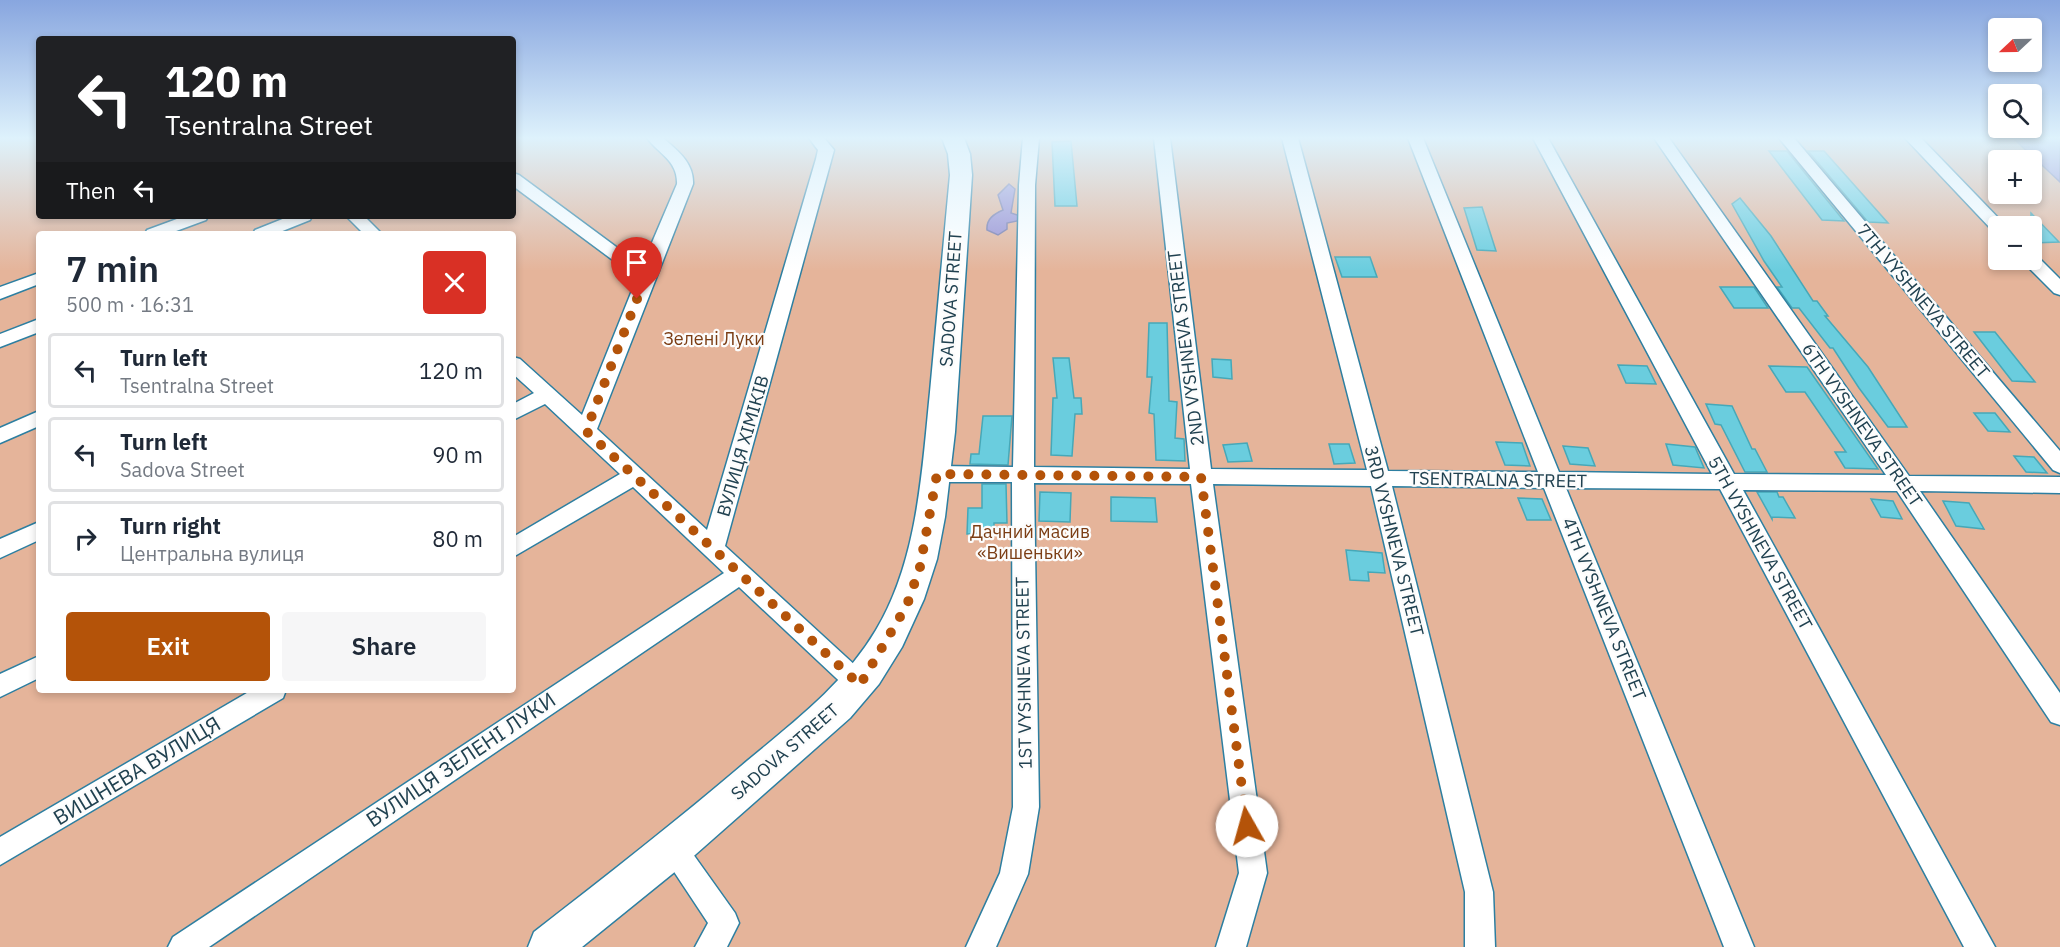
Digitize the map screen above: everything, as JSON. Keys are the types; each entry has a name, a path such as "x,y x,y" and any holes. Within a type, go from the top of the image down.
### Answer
{"street":[{"path":"519,182 646,277"},
{"path":"586,431 684,182"},
{"name":"ВУЛИЦЯ ХІМІКІВ","path":"713,549 817,182"},
{"name":"SADOVA STREET","path":"549,947 673,849 860,685 907,605 920,567 937,474 960,182"},
{"name":"1ST VYSHNEVA STREET","path":"981,947 1014,874 1026,807 1023,475 1027,182"},
{"name":"2ND VYSHNEVA STREET","path":"1167,182 1201,477 1253,873 1231,947"},
{"name":"3RD VYSHNEVA STREET","path":"1302,182 1380,479 1479,892 1480,947"},
{"name":"4TH VYSHNEVA STREET","path":"1433,182 1739,947"},
{"name":"5TH VYSHNEVA STREET","path":"1564,182 1980,947"},
{"name":"6TH VYSHNEVA STREET","path":"1692,182 1903,484 2060,714"},
{"name":"7TH VYSHNEVA STREET","path":"1823,182 2060,465"},
{"path":"1955,182 1988,216"},
{"path":"161,231 192,219"},
{"path":"268,231 297,219"},
{"path":"357,219 371,231"},
{"path":"2041,270 2060,290"},
{"path":"0,293 36,279"},
{"path":"0,341 36,326"},
{"path":"516,366 860,685"},
{"path":"516,411 547,395"},
{"path":"0,436 36,419"},
{"name":"TSENTRALNA STREET","path":"937,474 2060,485"},
{"path":"516,546 634,476"},
{"path":"0,549 36,531"},
{"name":"ВУЛИЦЯ ЗЕЛЕНІ ЛУКИ","path":"183,947 740,574"},
{"path":"0,686 36,668"},
{"name":"ВИШНЕВА ВУЛИЦЯ","path":"0,852 269,693"},
{"path":"673,849 725,923 710,947"}],"green space":[{"name":"Дачний масив «Вишеньки»","path":"0,182 36,182 36,219 516,219 516,182 1988,182 1988,204 2042,204 2042,182 2060,182 2060,947 0,947"}],"shaded area":[{"path":"1009,184 1015,189 1011,213 1020,216 1021,220 1007,223 1007,229 998,235 987,230 987,226 991,217 1003,210 998,195"}],"building":[{"path":"1054,182 1075,182 1077,206 1055,206"},
{"path":"1793,182 1812,182 1844,221 1822,220"},
{"path":"1834,182 1852,182 1888,223 1868,222"},
{"path":"1740,198 1771,236 1813,301 1817,301 1828,316 1825,316 1868,367 1907,427 1888,427 1833,348 1830,348 1799,308 1792,308 1777,287 1782,287 1764,261 1732,204"},
{"path":"1482,207 1496,251 1477,250 1464,208"},
{"path":"2042,224 2059,242 2042,243"},
{"path":"1335,257 1370,257 1377,277 1342,277"},
{"path":"1720,287 1754,287 1768,308 1734,308"},
{"path":"1149,323 1167,323 1169,401 1177,402 1175,438 1184,439 1185,461 1156,460 1154,414 1149,413 1152,377 1147,377"},
{"path":"1974,332 1995,332 2035,382 2012,381"},
{"path":"1053,358 1069,358 1074,398 1081,398 1082,414 1075,414 1072,456 1051,455 1053,398 1057,398"},
{"path":"1212,359 1231,360 1232,379 1213,377"},
{"path":"1618,365 1647,366 1656,384 1626,383"},
{"path":"1769,366 1807,367 1878,469 1845,468 1835,452 1846,452 1805,392 1786,392"},
{"path":"1706,404 1732,406 1752,449 1755,449 1767,472 1745,472 1721,425 1715,424"},
{"path":"1974,413 1995,413 2010,432 1988,431"},
{"path":"983,416 1012,416 1008,465 970,464 971,454 979,454"},
{"path":"1496,442 1522,443 1530,466 1505,465"},
{"path":"1247,443 1252,461 1228,462 1223,445"},
{"path":"1329,444 1349,444 1355,463 1334,464"},
{"path":"1666,444 1695,447 1704,468 1673,465"},
{"path":"1563,446 1588,448 1595,466 1570,464"},
{"path":"2014,456 2034,457 2047,473 2026,472"},
{"path":"982,484 1006,484 1007,523 994,523 994,533 967,534 968,508 982,508"},
{"path":"1040,492 1071,493 1070,522 1039,521"},
{"path":"1757,492 1777,492 1779,497 1783,497 1795,518 1772,517 1772,519"},
{"path":"1111,497 1155,498 1157,522 1111,521"},
{"path":"1518,498 1542,499 1551,520 1527,520"},
{"path":"1871,499 1893,501 1902,519 1881,517"},
{"path":"1943,501 1969,503 1984,529 1956,526"},
{"path":"1346,550 1382,553 1385,573 1368,572 1369,581 1350,580"}],"route":[{"path":"637,299 586,431 860,685 907,605 920,567 937,474 1201,477 1247,826"}],"park label":[{"name":"Зелені Луки","path":"714,339"}]}
